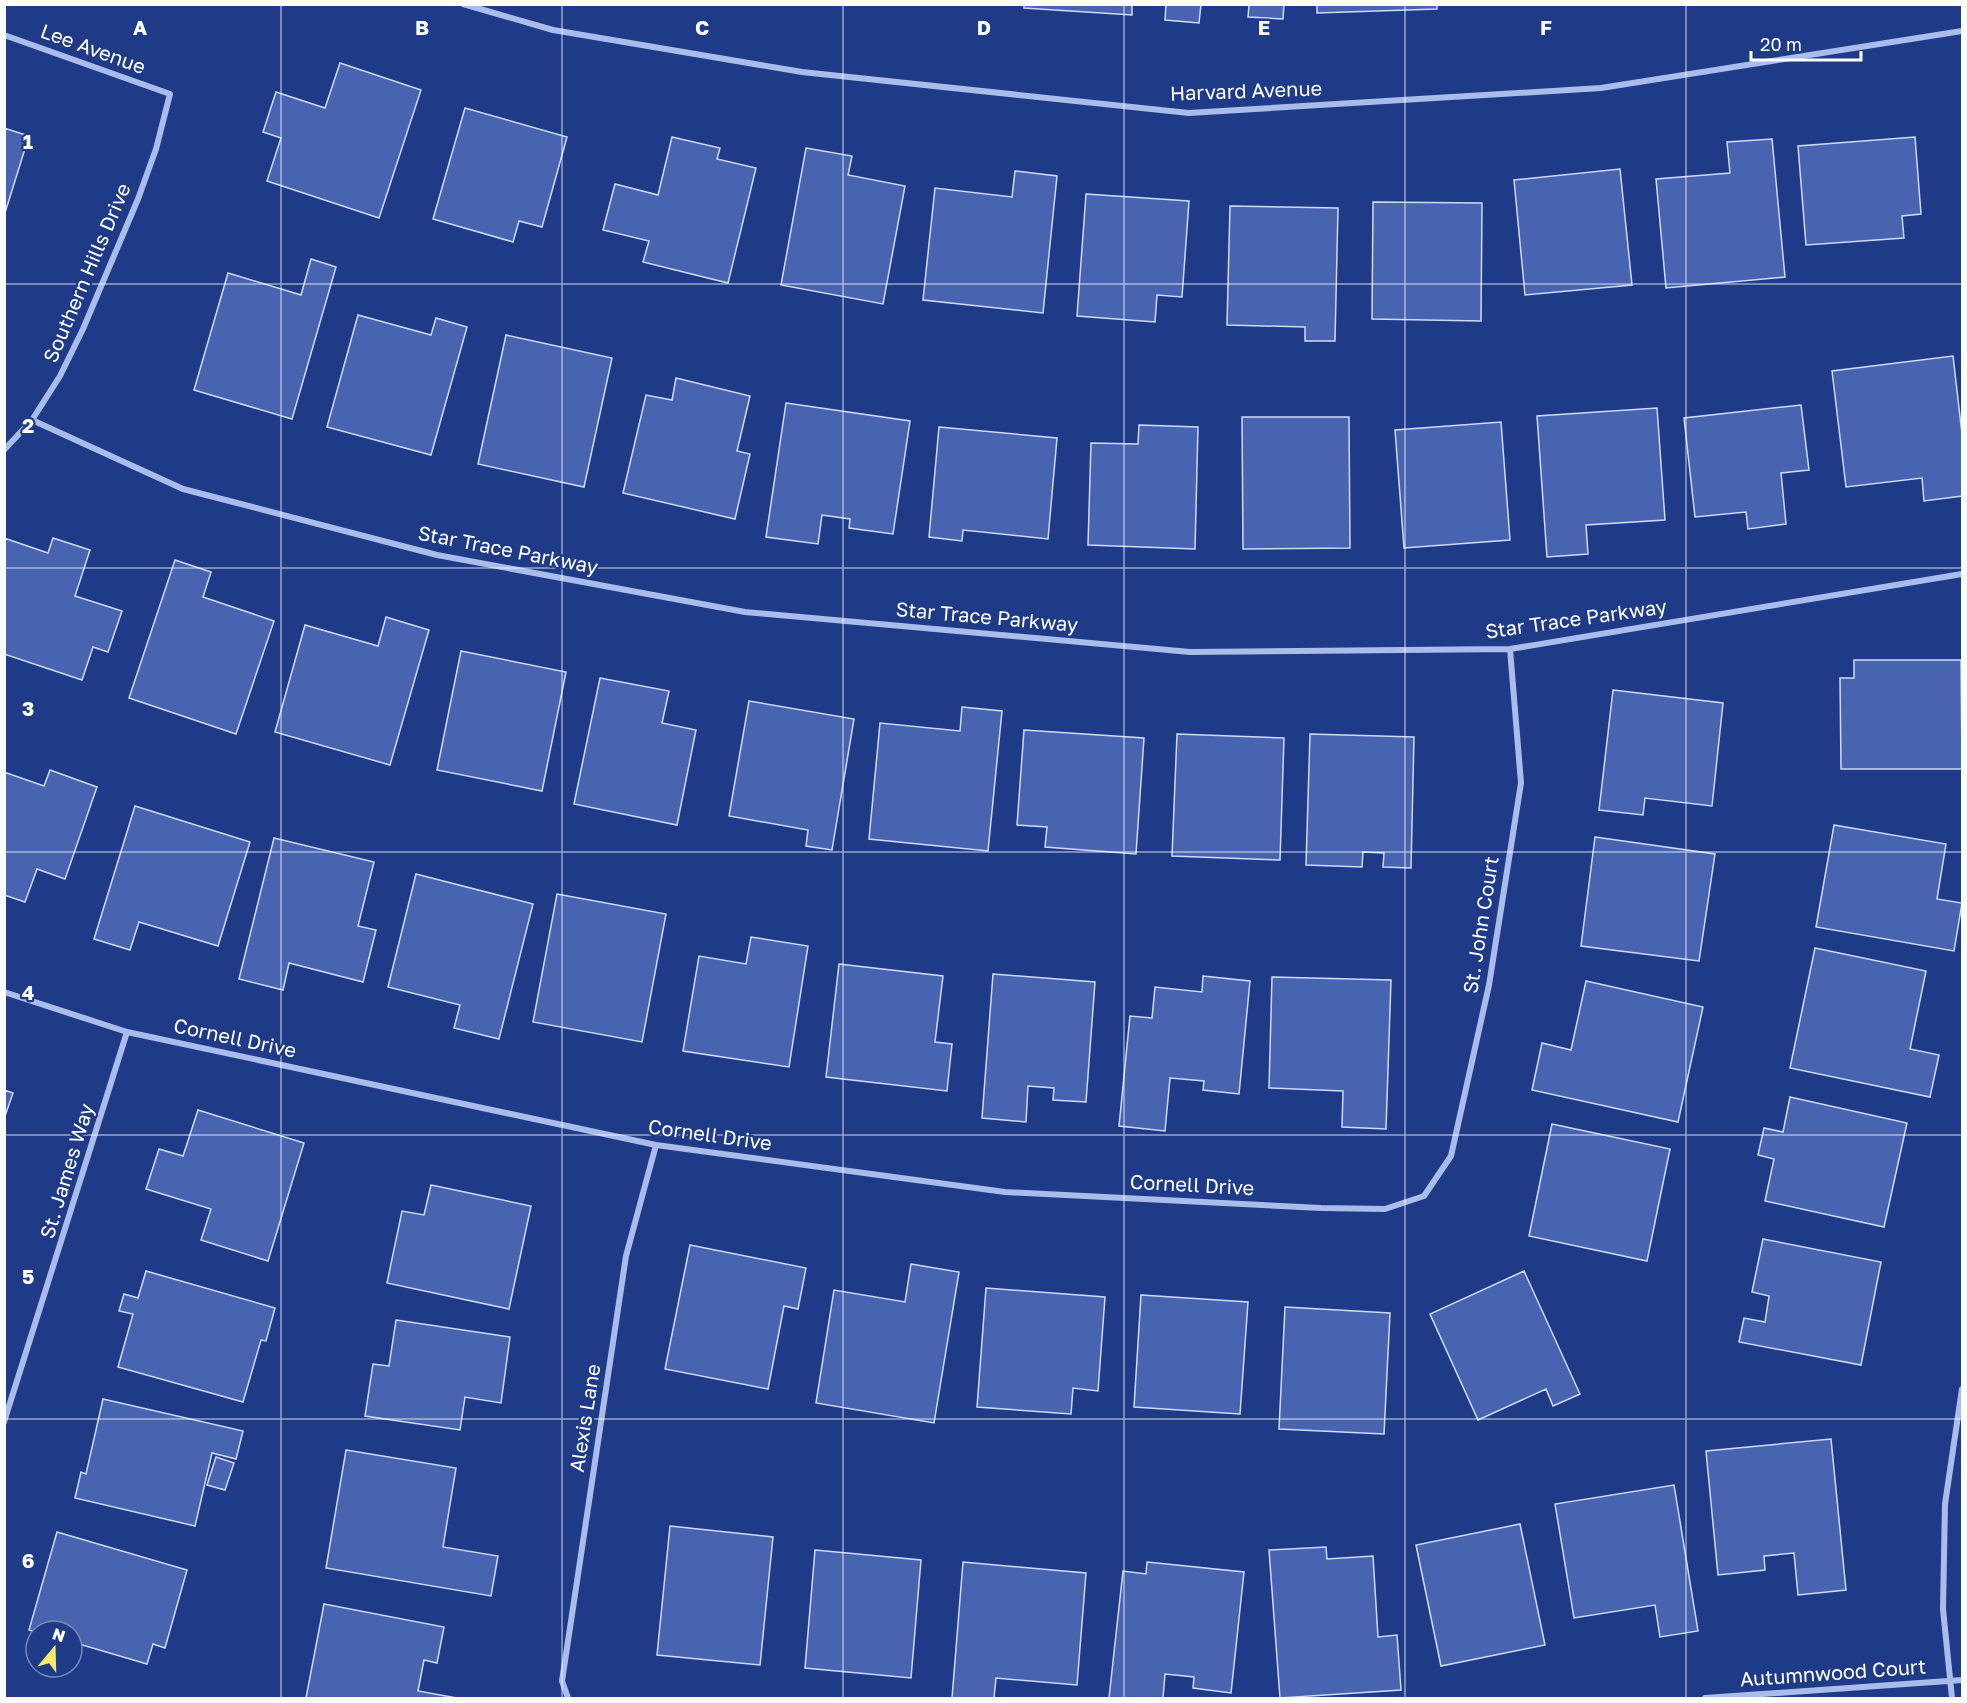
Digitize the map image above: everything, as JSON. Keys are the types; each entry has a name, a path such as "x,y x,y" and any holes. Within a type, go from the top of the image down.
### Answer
{"street":[{"name":"Harvard Avenue","path":"463,4 553,30 802,72 1189,113 1601,88 1962,31"},
{"name":"Lee Avenue","path":"4,35 170,94"},
{"name":"Southern Hills Drive","path":"4,450 32,420 60,376 84,329 156,149 170,94"},
{"name":"Star Trace Parkway","path":"32,420 183,489 437,555 746,612 1190,652 1510,650 1962,574"},
{"name":"St. John Court","path":"1424,1196 1451,1156 1489,985 1521,783 1510,650"},
{"name":"Cornell Drive","path":"4,992 127,1032 656,1145 1005,1192 1322,1208 1385,1209 1424,1196"},
{"name":"St. James Way","path":"4,1422 127,1032"},
{"name":"Alexis Lane","path":"568,1698 562,1681 626,1256 656,1145"},
{"path":"1952,1698 1942,1610 1945,1504 1962,1389"},
{"name":"Autumnwood Court","path":"1705,1698 1962,1680"}],"building":[{"path":"1024,4 1132,4 1132,15 1024,8"},
{"path":"1166,4 1201,4 1199,23 1165,20"},
{"path":"1237,4 1284,4 1283,19 1248,17 1249,5"},
{"path":"1317,4 1437,4 1437,9 1317,13"},
{"path":"340,63 421,90 379,218 267,181 281,138 263,132 276,92 325,108"},
{"path":"465,108 567,137 542,227 519,221 513,242 433,219"},
{"path":"4,128 29,136 4,216"},
{"path":"672,137 720,148 717,159 756,168 728,283 643,262 649,241 603,230 615,184 658,195"},
{"path":"1915,137 1921,214 1902,216 1904,238 1806,245 1798,146"},
{"path":"1772,139 1785,277 1666,288 1656,179 1730,173 1727,142"},
{"path":"806,148 852,156 848,175 905,186 883,304 781,285"},
{"path":"1620,169 1632,285 1525,295 1514,180"},
{"path":"1015,171 1057,176 1043,313 923,300 935,188 1012,197"},
{"path":"1086,194 1189,201 1182,297 1157,295 1155,322 1077,316"},
{"path":"1373,202 1482,203 1481,321 1372,319"},
{"path":"1230,206 1338,208 1335,341 1305,341 1305,327 1227,325"},
{"path":"311,259 336,267 292,419 194,390 228,273 301,295"},
{"path":"358,315 431,335 436,318 467,327 431,455 327,427"},
{"path":"506,335 612,358 584,487 478,464"},
{"path":"1953,356 1962,434 1962,496 1924,501 1922,478 1846,487 1832,371"},
{"path":"676,378 750,396 737,451 750,454 735,519 623,493 646,395 672,400"},
{"path":"786,403 910,421 893,534 849,528 850,519 822,515 818,544 766,537"},
{"path":"1801,405 1809,470 1781,473 1786,524 1748,529 1746,512 1695,517 1684,418"},
{"path":"1657,408 1665,520 1586,525 1588,554 1547,557 1537,416"},
{"path":"1242,417 1349,417 1350,548 1243,549"},
{"path":"1501,422 1510,540 1404,548 1395,430"},
{"path":"1139,425 1198,427 1195,549 1088,545 1091,443 1138,444"},
{"path":"939,427 1057,438 1048,539 963,530 962,541 929,537"},
{"path":"4,538 48,553 53,538 90,550 75,596 122,611 108,652 93,647 82,680 4,654"},
{"path":"175,560 211,572 203,597 274,621 236,734 129,698"},
{"path":"386,617 429,630 390,765 275,732 305,625 378,646"},
{"path":"461,651 566,672 542,791 437,770"},
{"path":"1854,660 1961,660 1962,769 1841,769 1840,678 1854,678"},
{"path":"600,678 669,691 662,723 696,730 677,825 574,804"},
{"path":"1613,690 1723,703 1712,806 1645,798 1643,815 1599,810"},
{"path":"749,701 854,719 832,850 806,846 808,830 729,816"},
{"path":"962,707 1002,711 988,851 869,839 880,723 960,731"},
{"path":"1024,730 1144,738 1136,854 1045,847 1047,827 1017,825"},
{"path":"1177,734 1284,738 1280,860 1172,856"},
{"path":"1310,734 1414,737 1411,868 1383,867 1384,853 1363,852 1362,867 1306,865"},
{"path":"50,770 97,787 65,879 37,869 25,902 4,895 4,772 44,786"},
{"path":"135,806 250,842 218,946 139,922 130,950 94,939"},
{"path":"1834,825 1946,844 1937,899 1962,903 1954,951 1816,927"},
{"path":"1595,837 1715,854 1699,961 1581,946"},
{"path":"274,838 374,862 358,926 376,930 363,982 289,963 283,990 239,979"},
{"path":"416,874 533,904 499,1039 454,1028 460,1005 388,987"},
{"path":"557,894 666,914 642,1042 533,1022"},
{"path":"751,937 808,946 789,1067 683,1051 699,956 746,964"},
{"path":"1815,948 1926,971 1910,1049 1939,1055 1930,1097 1790,1068"},
{"path":"839,964 943,976 935,1042 952,1044 947,1091 826,1077"},
{"path":"993,974 1095,982 1086,1102 1053,1100 1054,1088 1028,1086 1026,1122 982,1118"},
{"path":"1203,976 1250,981 1239,1094 1203,1090 1204,1081 1170,1078 1165,1131 1119,1126 1130,1016 1152,1018 1155,987 1202,992"},
{"path":"1272,977 1391,980 1386,1129 1342,1127 1343,1091 1269,1088"},
{"path":"1586,981 1703,1007 1678,1122 1532,1090 1542,1043 1571,1050"},
{"path":"4,1090 13,1093 4,1119"},
{"path":"1790,1097 1907,1123 1884,1227 1765,1201 1774,1159 1758,1155 1764,1128 1783,1132"},
{"path":"198,1110 304,1143 268,1261 201,1240 211,1209 146,1189 159,1149 183,1156"},
{"path":"1552,1124 1670,1149 1647,1261 1529,1236"},
{"path":"431,1185 531,1206 509,1309 387,1283 402,1211 424,1215"},
{"path":"1763,1239 1881,1262 1861,1365 1739,1342 1744,1318 1765,1322 1769,1296 1752,1292"},
{"path":"690,1245 806,1268 798,1309 784,1306 768,1389 665,1369"},
{"path":"911,1264 959,1272 934,1423 816,1403 834,1290 905,1302"},
{"path":"146,1271 275,1308 266,1341 261,1340 243,1402 118,1367 133,1314 119,1311 124,1294 138,1298"},
{"path":"1524,1271 1580,1394 1553,1406 1546,1389 1478,1420 1430,1314"},
{"path":"986,1288 1105,1297 1098,1391 1073,1388 1071,1414 977,1407"},
{"path":"1141,1295 1248,1302 1240,1414 1134,1407"},
{"path":"1285,1307 1390,1313 1384,1434 1279,1429"},
{"path":"396,1320 510,1337 501,1403 465,1397 460,1430 365,1416 373,1364 389,1366"},
{"path":"103,1399 243,1431 236,1459 212,1453 195,1526 75,1498 81,1472 86,1474"},
{"path":"1831,1439 1846,1590 1798,1595 1794,1553 1764,1556 1765,1570 1718,1575 1706,1451"},
{"path":"346,1450 456,1468 443,1547 498,1556 491,1596 326,1568"},
{"path":"216,1457 234,1463 225,1490 207,1485"},
{"path":"1674,1485 1698,1631 1660,1637 1655,1605 1574,1618 1555,1504"},
{"path":"1520,1524 1545,1645 1441,1666 1416,1545"},
{"path":"670,1526 773,1537 760,1665 657,1655"},
{"path":"57,1532 187,1570 165,1648 153,1644 147,1664 84,1646 84,1619 32,1619"},
{"path":"1326,1547 1327,1559 1373,1556 1378,1637 1397,1635 1401,1690 1280,1698 1269,1550"},
{"path":"815,1550 921,1560 911,1678 805,1668"},
{"path":"963,1562 1086,1573 1077,1685 996,1678 994,1698 952,1698"},
{"path":"1147,1562 1244,1572 1231,1693 1193,1688 1194,1677 1165,1674 1163,1698 1109,1698 1123,1571 1146,1574"},
{"path":"324,1604 444,1627 437,1663 424,1660 418,1691 457,1698 306,1698"}]}
